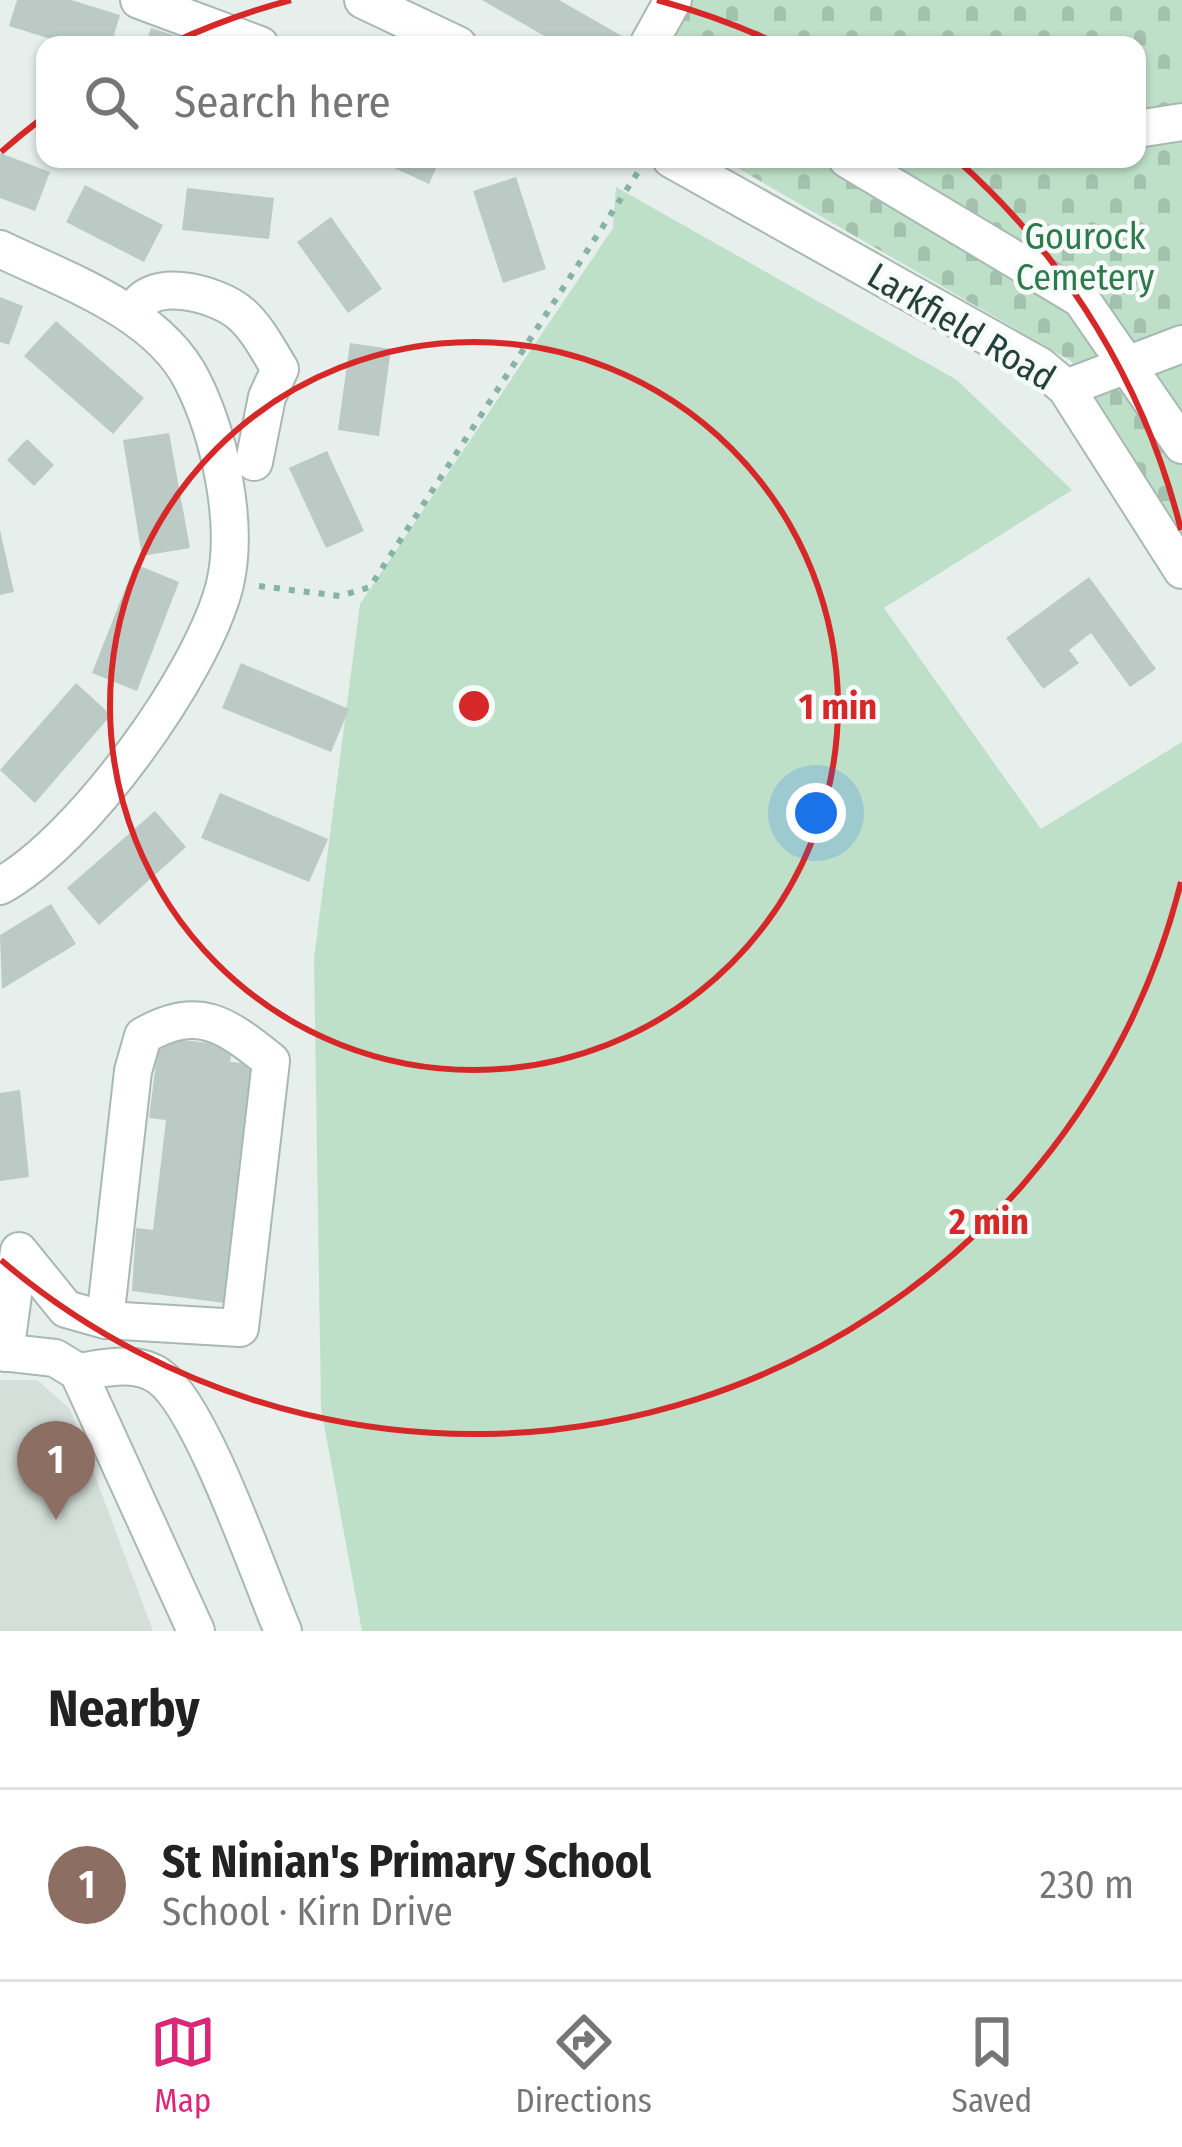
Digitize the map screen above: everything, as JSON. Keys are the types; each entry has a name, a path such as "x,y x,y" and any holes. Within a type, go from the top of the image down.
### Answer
{"street":[{"path":"139,0 236,36"},
{"path":"363,0 439,36"},
{"path":"653,36 673,0"},
{"path":"1146,127 1182,122"},
{"name":"Larkfield Road","path":"687,168 997,339 1066,388 1182,570"},
{"path":"862,168 1082,299 1182,446"},
{"path":"0,249 134,314 191,377 227,479 225,582 198,646 136,754 31,869 0,886"},
{"path":"134,314 141,300 161,289 212,298 239,312 259,334 280,369 267,397 254,462"},
{"path":"1066,388 1182,344"},
{"path":"105,1320 133,1071 143,1036 193,1018 226,1026 271,1061 240,1328 105,1320 66,1309 19,1251 3,1353 55,1358 78,1372 196,1631"},
{"path":"78,1372 127,1365 160,1377 190,1414 283,1631"}],"path":[{"path":"225,582 340,596 370,586 640,168"}],"shaded area":[{"path":"0,1380 37,1380 70,1409 153,1631 0,1631"}],"green space":[{"name":"Gourock Cemetery","path":"672,0 1182,0 1182,539 1071,361 738,168 1146,168 1146,36 646,36"},
{"path":"616,187 957,380 1072,490 884,608 1041,829 1182,742 1182,1631 362,1631 321,1408 314,958 360,604 613,228"}],"building":[{"path":"17,0 71,0 120,15 114,36 41,36 9,26"},
{"path":"482,0 559,0 622,36 544,36"},
{"path":"151,28 176,36 148,36"},
{"path":"0,153 50,172 35,211 0,198"},
{"path":"394,168 436,168 429,184"},
{"path":"516,177 546,269 503,283 473,191"},
{"path":"85,185 163,225 144,262 66,222"},
{"path":"187,188 274,198 269,239 182,230"},
{"path":"331,217 382,289 348,313 297,242"},
{"path":"0,297 23,306 9,345 0,342"},
{"path":"56,321 144,398 113,434 24,356"},
{"path":"350,343 391,349 379,436 338,430"},
{"path":"169,433 190,548 142,556 123,440"},
{"path":"27,439 54,465 34,486 7,460"},
{"path":"327,451 364,531 326,548 289,468"},
{"path":"0,530 14,592 0,595"},
{"path":"135,564 179,582 137,691 92,673"},
{"path":"1089,577 1156,669 1130,687 1091,633 1069,650 1079,663 1043,689 1006,638"},
{"path":"241,663 349,709 331,752 222,708"},
{"path":"76,683 111,715 35,803 0,770"},
{"path":"220,793 328,839 309,882 201,838"},
{"path":"155,811 186,847 99,925 67,888"},
{"path":"51,904 76,944 2,989 0,935"},
{"path":"159,1038 233,1045 230,1062 253,1064 224,1303 132,1291 136,1228 153,1230 166,1120 149,1118"},
{"path":"20,1090 29,1177 0,1181 0,1093"}],"place":[{"name":"St Ninian's Primary School","path":"56,1520"}]}
